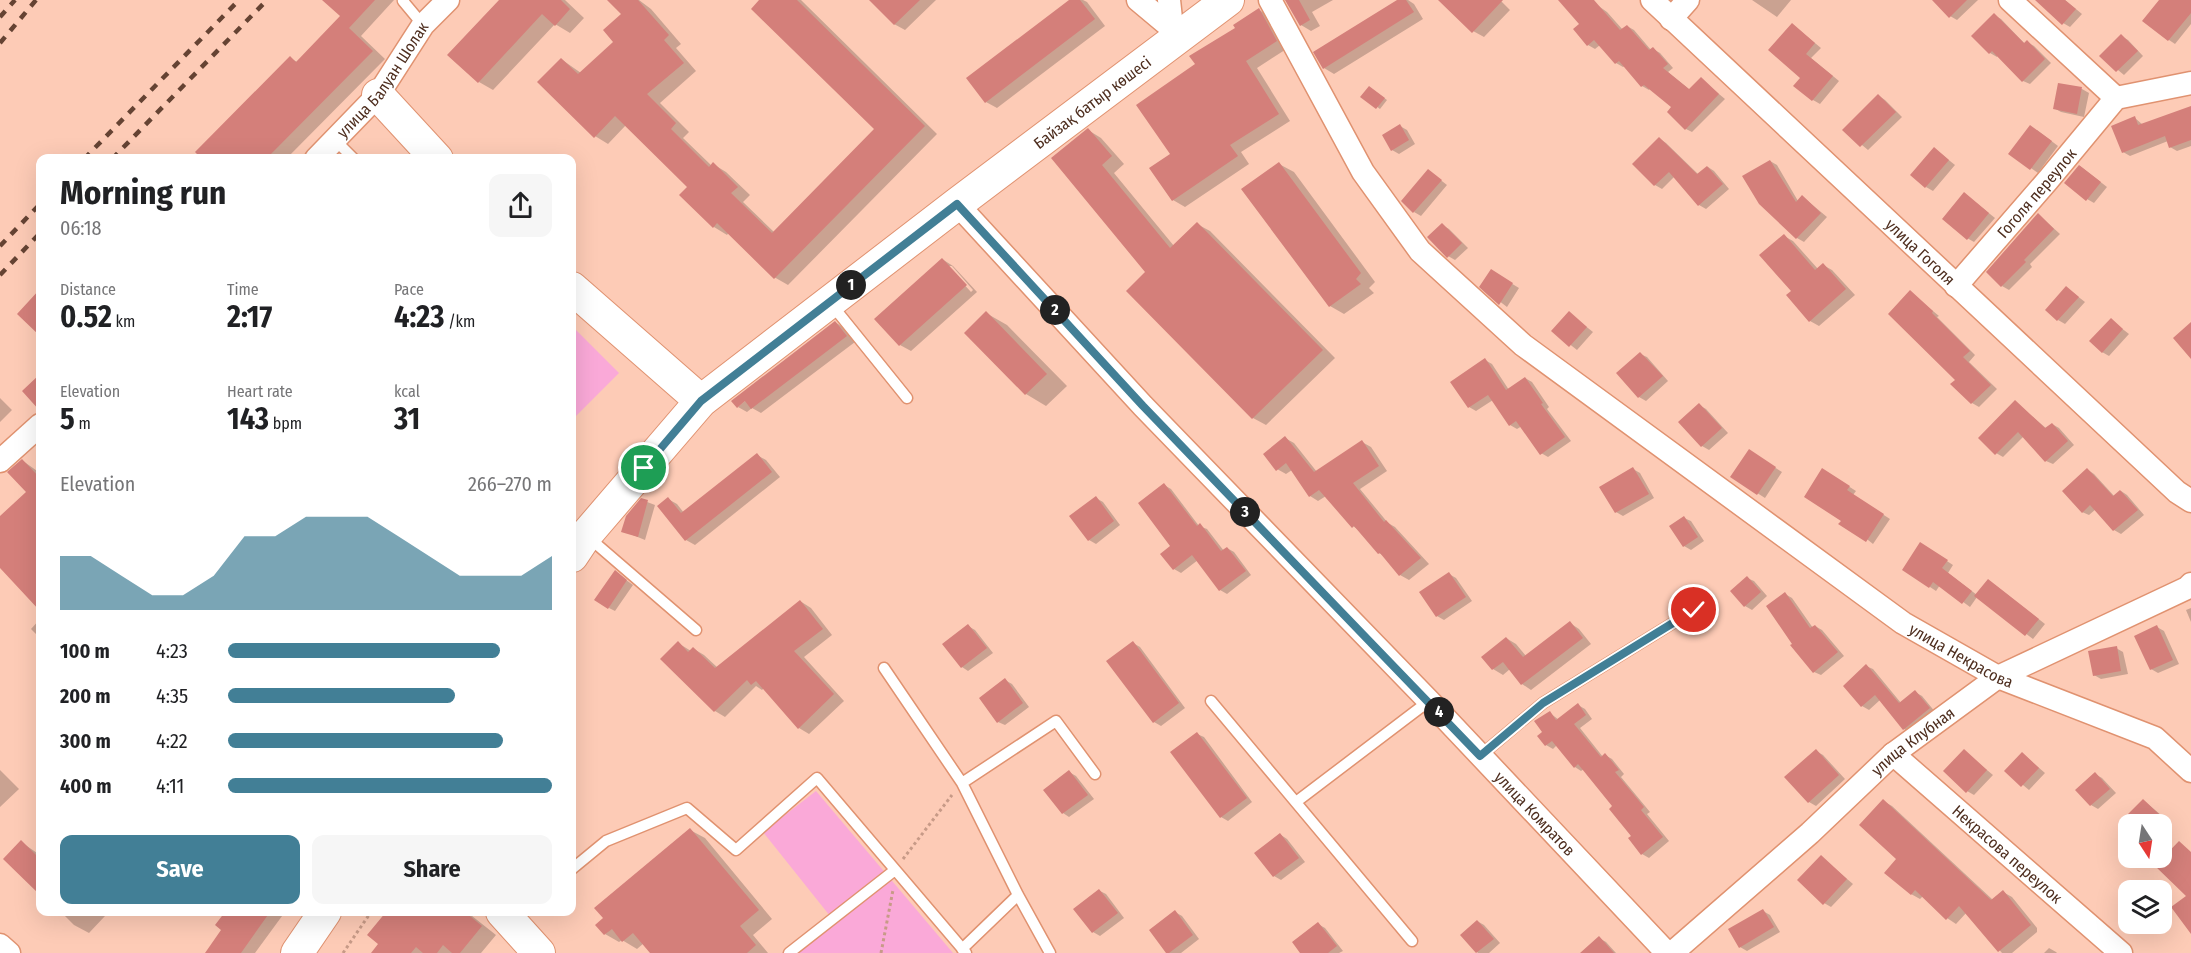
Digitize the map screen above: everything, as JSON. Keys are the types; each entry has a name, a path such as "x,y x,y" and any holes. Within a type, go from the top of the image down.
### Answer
{"main road":[{"name":"Байзақ батыр көшесі","path":"576,538 701,401 1176,32 1228,0"},
{"path":"378,95 432,154"},
{"path":"576,292 701,401"},
{"path":"297,953 322,916"},
{"path":"513,919 539,953"}],"street":[{"name":"улица Балуан Шолак","path":"321,154 378,95 423,25 448,0"},
{"path":"1138,0 1176,32"},
{"path":"1169,0 1176,32"},
{"name":"улица Некрасова","path":"1270,0 1363,172 1420,251 1523,345 1903,623 1998,677 2156,738 2191,771"},
{"name":"улица Гоголя","path":"1652,0 2177,492 2191,501"},
{"path":"1671,19 1688,0"},
{"path":"2010,0 2116,98 2191,83"},
{"name":"Гоголя переулок","path":"1956,286 2116,98"},
{"name":"улица Комратов","path":"957,204 1143,406 1670,953"},
{"path":"0,461 36,429"},
{"name":"улица Клубная","path":"1670,953 1810,833 1893,754 1998,677 2187,588 2191,584"},
{"name":"Некрасова переулок","path":"1893,754 2121,953"},
{"path":"0,945 9,953"}],"lane":[{"path":"404,0 403,2 423,25"},
{"path":"335,140 349,154"},
{"path":"830,302 907,398"},
{"path":"576,538 696,630"},
{"path":"1480,756 1543,703 1694,610"},
{"path":"884,668 962,783 1050,953"},
{"path":"1211,700 1412,941"},
{"path":"1296,802 1429,701"},
{"path":"962,783 1056,721 1095,774"},
{"path":"576,866 606,841 687,808 736,850 817,778 964,951 1018,895"},
{"path":"789,953 895,870"}],"path":[{"path":"881,953 895,870 962,783"},
{"path":"343,953 368,916"}],"shaded area":[{"path":"576,330 619,373 576,416"},
{"path":"816,791 953,953 782,953 830,916 763,832"}],"building":[{"path":"322,0 375,0 349,28 373,51 271,154 197,154 195,152 290,56 296,62 340,16"},
{"path":"499,0 561,0 570,9 555,26 542,14 478,83 447,55"},
{"path":"607,0 638,0 669,35 664,40 684,63 647,94 676,123 671,129 709,167 713,162 738,187 731,193 772,233 874,129 751,9 759,0 797,0 925,126 774,279 717,223 713,228 679,195 687,187 615,116 594,138 537,82 561,58 578,74 613,42 603,30 621,14"},
{"path":"869,0 920,0 894,25"},
{"path":"1069,0 1080,0 1095,19 985,103 966,78"},
{"path":"1285,0 1299,0 1310,20 1300,26"},
{"path":"1397,0 1406,0 1414,12 1323,69 1313,52"},
{"path":"1438,0 1503,0 1472,33"},
{"path":"1558,0 1594,0 1620,30 1627,25 1649,50 1653,47 1668,64 1663,68 1689,89 1701,77 1719,94 1685,130 1667,112 1671,107 1644,85 1641,87 1619,61 1615,64 1594,40 1587,46 1573,29 1579,24"},
{"path":"1932,0 1967,0 1949,18"},
{"path":"2035,0 2065,0 2076,9 2062,25"},
{"path":"2159,0 2191,0 2191,13 2168,41 2142,21"},
{"path":"1259,8 1277,41 1246,61 1279,114 1230,145 1238,156 1172,201 1149,168 1170,154 1136,105 1195,64 1189,56 1235,28 1233,25"},
{"path":"1994,13 2024,43 2027,40 2045,59 2022,82 1992,51 1989,54 1971,36"},
{"path":"1792,23 1815,43 1806,54 1833,76 1812,101 1793,86 1800,78 1768,50"},
{"path":"2121,34 2138,51 2116,72 2099,56"},
{"path":"2058,83 2082,87 2077,114 2053,109"},
{"path":"1369,86 1385,98 1376,109 1360,97"},
{"path":"1878,94 1896,112 1860,147 1842,130"},
{"path":"2191,106 2191,140 2169,148 2165,136 2122,153 2111,126 2135,116 2138,125"},
{"path":"1400,124 1409,140 1391,151 1382,135"},
{"path":"2030,125 2052,141 2030,170 2008,154"},
{"path":"1088,128 1112,156 1102,165 1170,248 1197,222 1323,350 1252,419 1126,291 1145,272 1051,158"},
{"path":"1659,137 1697,174 1707,166 1723,184 1698,206 1669,172 1654,186 1632,164"},
{"path":"1934,147 1949,160 1925,188 1910,175"},
{"path":"1770,160 1796,202 1802,195 1821,213 1796,239 1759,204 1742,176"},
{"path":"1279,162 1361,273 1356,279 1361,284 1329,307 1241,189"},
{"path":"2079,165 2101,182 2086,201 2064,183"},
{"path":"1428,169 1442,180 1413,213 1401,201"},
{"path":"1964,192 1989,213 1967,240 1942,219"},
{"path":"2038,213 2054,229 2001,287 1986,272"},
{"path":"1442,223 1462,243 1447,258 1427,237"},
{"path":"1784,234 1815,270 1823,263 1846,289 1809,322 1786,295 1791,291 1759,255"},
{"path":"942,258 967,285 899,346 874,319"},
{"path":"1491,269 1513,283 1499,305 1479,287"},
{"path":"2066,286 2079,297 2057,321 2045,310"},
{"path":"1910,290 1970,351 1963,357 1991,385 1971,404 1950,384 1955,380 1888,314"},
{"path":"36,293 36,332 17,314"},
{"path":"986,311 1047,374 1025,395 964,333"},
{"path":"1569,311 1587,327 1569,347 1551,331"},
{"path":"2111,318 2123,329 2102,353 2089,341"},
{"path":"835,321 847,336 751,409 745,401 737,408 731,401"},
{"path":"2191,322 2191,359 2173,338"},
{"path":"1640,352 1663,376 1638,398 1616,373"},
{"path":"1485,358 1506,390 1525,377 1565,437 1540,455 1516,421 1509,426 1488,395 1468,408 1450,382"},
{"path":"36,378 36,407 22,391"},
{"path":"2015,400 2045,428 2052,423 2068,441 2045,462 2018,432 1995,455 1978,438"},
{"path":"1699,403 1722,428 1701,447 1678,422"},
{"path":"1285,436 1314,472 1362,440 1379,466 1353,483 1384,522 1386,520 1421,558 1399,576 1319,490 1309,497 1286,463 1276,471 1263,454"},
{"path":"1749,449 1776,467 1757,495 1730,477"},
{"path":"757,453 772,472 685,541 657,506 668,497 681,513"},
{"path":"22,459 36,474 36,607 0,568 0,516 26,492 7,472"},
{"path":"1633,467 1649,494 1615,513 1599,487"},
{"path":"1822,468 1850,486 1847,490 1884,514 1866,542 1838,524 1841,521 1804,497"},
{"path":"2087,468 2113,496 2120,490 2138,510 2113,531 2090,505 2082,513 2062,491"},
{"path":"1164,483 1197,526 1200,523 1221,551 1227,547 1246,571 1219,591 1192,555 1173,570 1160,554 1170,546 1138,503"},
{"path":"1096,496 1114,521 1088,541 1069,516"},
{"path":"641,498 648,500 638,537 621,532 626,516"},
{"path":"1684,516 1698,537 1683,547 1669,526"},
{"path":"1920,542 1948,560 1942,568 1972,591 1962,604 1933,582 1929,588 1902,570"},
{"path":"615,570 627,580 608,609 594,600"},
{"path":"1449,572 1466,597 1436,617 1419,592"},
{"path":"1747,576 1761,592 1744,607 1730,591"},
{"path":"1988,579 2039,619 2025,636 1974,596"},
{"path":"1785,592 1810,628 1815,625 1838,652 1813,673 1790,645 1792,644 1766,606"},
{"path":"800,600 823,629 794,651 834,694 798,729 756,681 751,685 747,680 714,712 660,659 678,641 688,652 693,647 715,668"},
{"path":"1570,621 1583,638 1521,685 1503,662 1492,670 1481,657 1506,637 1523,657"},
{"path":"968,624 987,648 961,668 942,644"},
{"path":"2157,625 2173,660 2150,670 2134,636"},
{"path":"1133,641 1179,703 1153,723 1106,661"},
{"path":"2117,646 2121,671 2093,676 2088,651"},
{"path":"1866,664 1899,703 1915,690 1930,708 1903,730 1875,695 1861,707 1843,686"},
{"path":"1005,678 1023,703 997,723 979,698"},
{"path":"1578,703 1586,715 1574,724 1601,757 1605,753 1619,770 1615,772 1644,807 1641,810 1663,837 1641,855 1628,838 1631,836 1609,809 1612,806 1578,764 1574,768 1552,741 1545,746 1537,736 1542,732 1534,721 1550,711 1556,720"},
{"path":"1197,732 1247,798 1220,818 1170,752"},
{"path":"1816,749 1839,775 1808,803 1784,777"},
{"path":"1964,749 1987,770 1966,793 1943,771"},
{"path":"2022,752 2039,768 2021,787 2004,771"},
{"path":"1069,770 1088,795 1062,814 1043,790"},
{"path":"2095,772 2110,789 2090,806 2075,790"},
{"path":"1883,799 1991,900 2003,890 2031,925 1998,952 1959,906 1946,920 1915,890 1911,895 1884,873 1896,859 1859,825"},
{"path":"2143,799 2159,814 2128,814"},
{"path":"690,828 759,910 740,926 756,945 747,953 650,953 633,933 622,942 612,929 604,935 595,925 603,918 594,908"},
{"path":"1280,833 1299,858 1273,877 1254,853"},
{"path":"21,840 36,855 36,891 3,859"},
{"path":"2179,841 2191,852 2191,934 2172,908 2186,896 2157,868 2172,868 2172,848"},
{"path":"1821,855 1847,879 1823,905 1797,880"},
{"path":"1099,889 1118,913 1092,933 1073,909"},
{"path":"1763,909 1774,927 1739,948 1728,929"},
{"path":"1175,910 1193,935 1166,953 1149,930"},
{"path":"222,916 267,916 241,953 205,953 221,930 215,925"},
{"path":"383,916 470,916 482,926 460,953 452,953 443,945 437,953 423,953 416,947 411,953 371,953 378,944 367,935"},
{"path":"1477,920 1494,939 1476,953 1460,935"},
{"path":"1318,922 1337,946 1328,953 1300,953 1292,942"},
{"path":"1599,936 1614,953 1580,953"}],"railway":[{"path":"0,17 15,0"},
{"path":"0,43 36,0"},
{"path":"89,154 239,0"},
{"path":"117,154 267,0"},
{"path":"0,246 36,208"},
{"path":"0,275 36,237"}],"route":[{"path":"644,468 701,401 957,204 1143,406 1480,756 1543,703 1694,610"}]}
